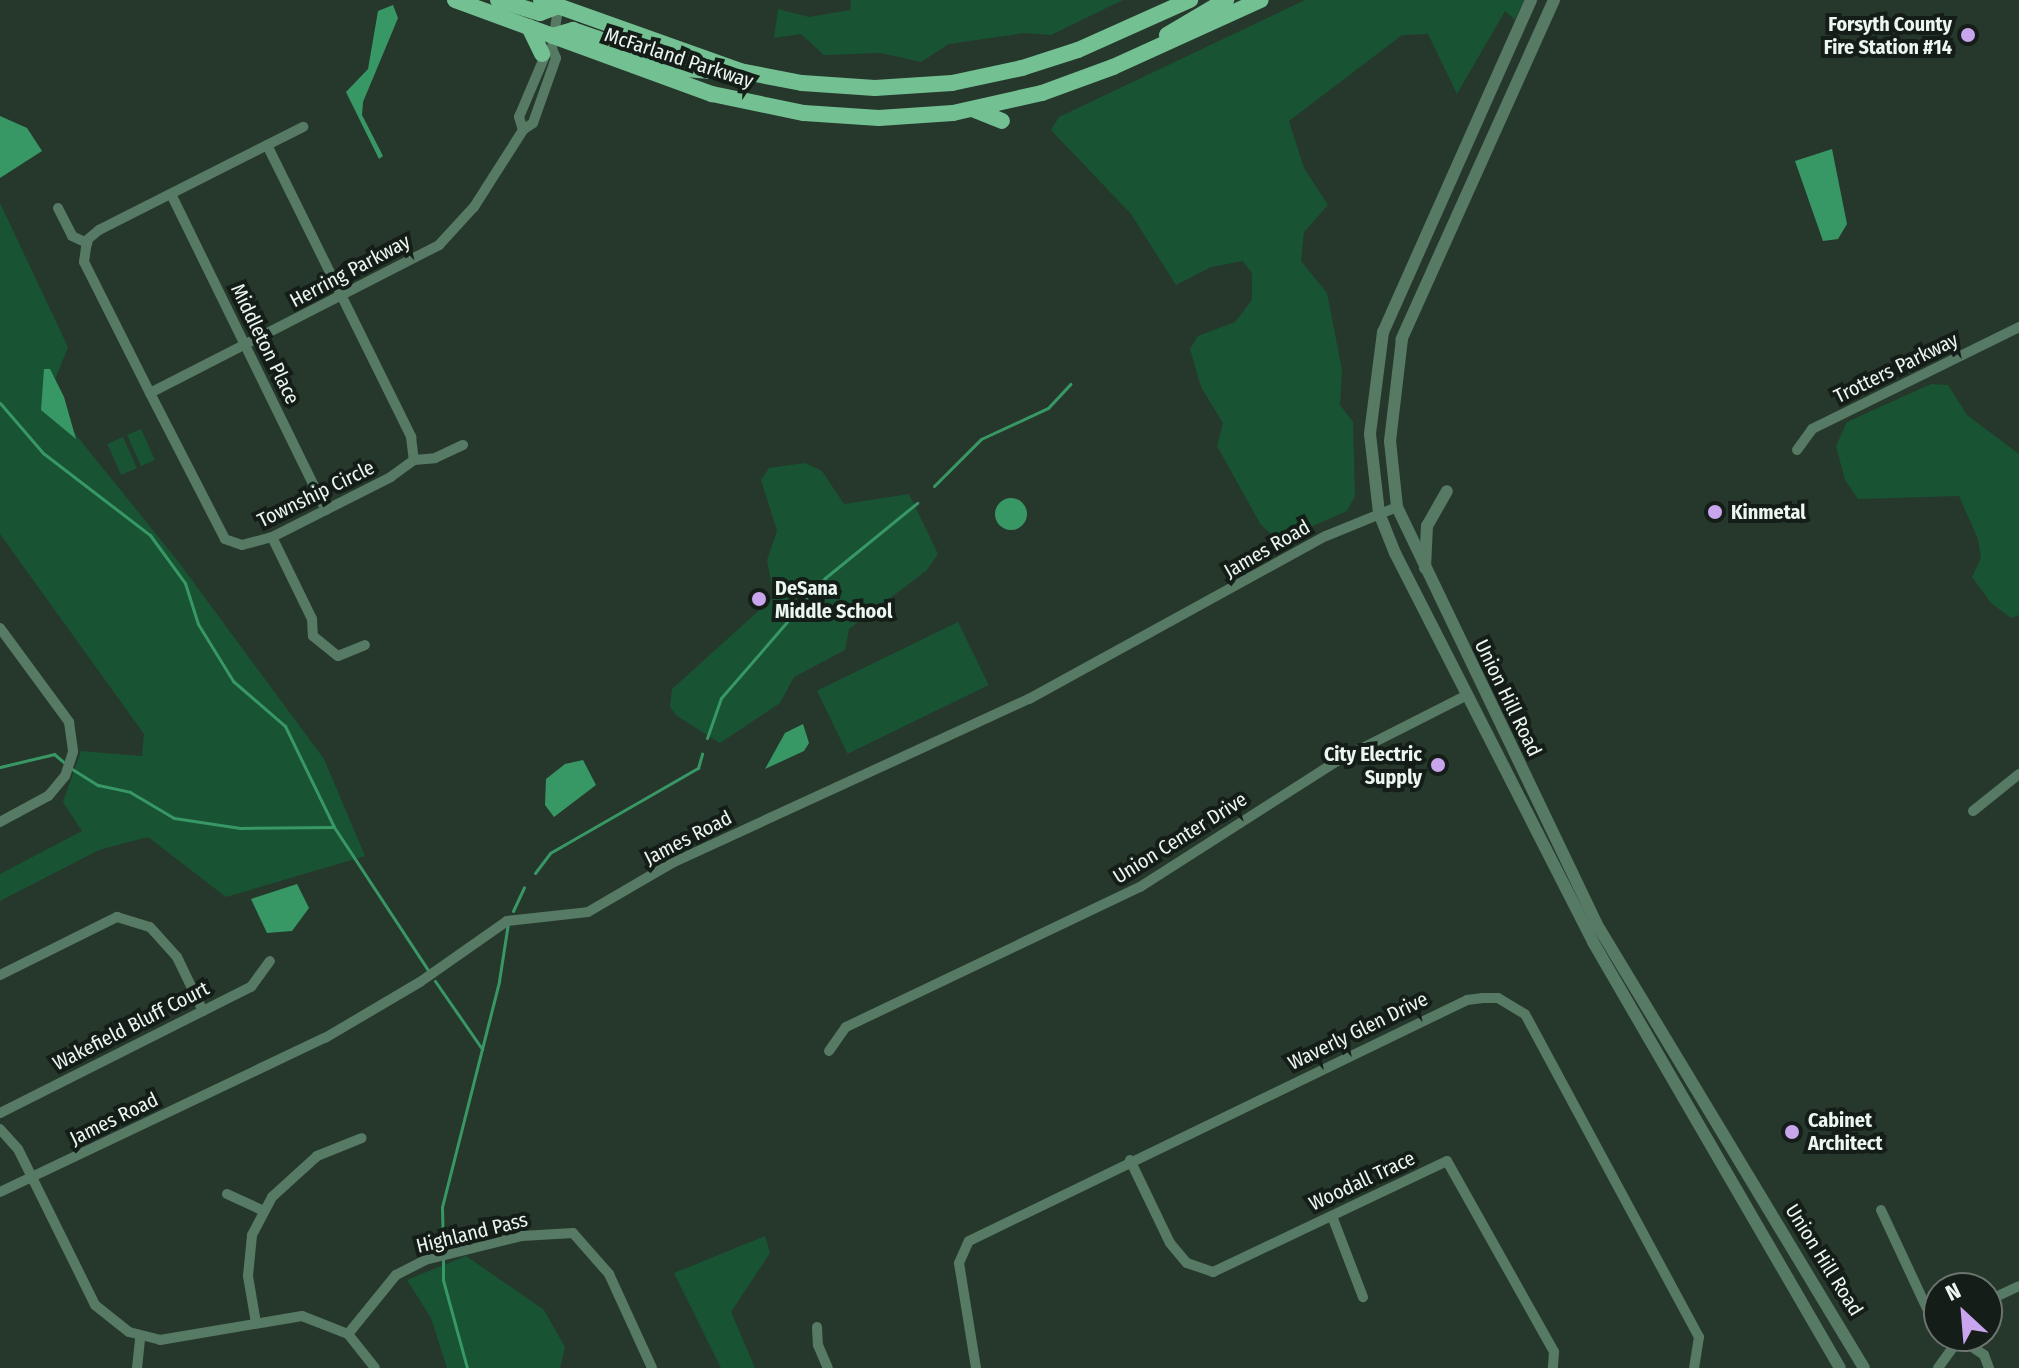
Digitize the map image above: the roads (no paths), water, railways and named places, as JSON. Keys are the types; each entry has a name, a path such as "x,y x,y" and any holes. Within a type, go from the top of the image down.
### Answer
{"main road":[{"path":"455,0 529,27 549,46 573,30 686,69 740,71"},
{"path":"498,0 540,13 559,3"},
{"name":"McFarland Parkway","path":"541,0 559,3 740,71 838,87 960,81 1060,56 1190,0"},
{"path":"1144,54 1182,23 1226,0"},
{"name":"McFarland Parkway","path":"549,46 712,94 772,108 879,118 974,109 1061,87 1144,54 1261,0"},
{"path":"974,109 1002,121"}],"street":[{"name":"Union Hill Road","path":"1531,0 1383,332 1370,434 1379,513 1467,695 1593,942 1840,1368"},
{"name":"Union Hill Road","path":"1554,0 1402,339 1390,441 1397,507 1596,923 1864,1368"},
{"name":"Herring Parkway","path":"150,393 343,297 439,245 474,207 523,130 519,117 549,46 559,3"},
{"path":"58,208 72,236 87,243 99,230 303,127"},
{"path":"267,145 411,437 414,460"},
{"name":"Middleton Place","path":"171,194 326,510"},
{"name":"Township Circle","path":"87,243 84,262 225,539 242,545 272,537 414,460 435,458 463,445"},
{"name":"Trotters Parkway","path":"1797,450 1812,429 2019,327"},
{"path":"1425,571 1427,526 1447,491"},
{"name":"James Road","path":"0,1192 34,1180 325,1038 401,994 507,921 588,912 684,858 1029,699 1326,536 1397,507"},
{"path":"272,537 312,619 313,636 338,656 365,645"},
{"path":"0,628 69,722 73,752 65,776 48,796 0,822"},
{"name":"Union Center Drive","path":"829,1051 846,1027 1140,887 1337,761 1467,695"},
{"path":"1973,811 2019,774"},
{"path":"0,975 117,917 150,927 177,957 203,1011"},
{"name":"Wakefield Bluff Court","path":"0,1113 251,987 270,961"},
{"name":"Waverly Glen Drive","path":"976,1368 959,1263 969,1241 1130,1160 1467,1000 1498,998 1525,1014 1699,1337 1694,1368"},
{"path":"0,1129 18,1149 95,1305 140,1338 160,1340 302,1316 348,1334 375,1368"},
{"path":"256,1323 248,1276 252,1235 272,1197 317,1156 362,1138"},
{"name":"Woodall Trace","path":"1130,1160 1170,1243 1187,1263 1213,1272 1447,1161 1554,1352 1553,1368"},
{"path":"227,1194 264,1211"},
{"path":"1881,1210 1923,1300"},
{"path":"1332,1216 1363,1297"},
{"name":"Highland Pass","path":"348,1334 396,1275 425,1260 522,1236 573,1233 609,1274 652,1368"},
{"path":"817,1327 818,1345 828,1368"},
{"path":"137,1368 140,1338"}],"waterway":[{"path":"934,486 981,439 1048,408 1070,384"},
{"path":"0,403 43,453 150,535 185,583 198,624 233,681 285,726 334,827 428,970"},
{"path":"707,738 721,698 825,578 917,503"},
{"path":"0,767 54,754 66,764"},
{"path":"535,873 550,853 698,768 702,754"},
{"path":"72,769 98,785 130,792 174,818 240,828 334,827"},
{"path":"513,911 524,887"},
{"path":"443,1251 442,1207 499,981 508,923"},
{"path":"435,981 482,1049"},
{"path":"443,1259 443,1280 467,1368"}],"place":[{"name":"Forsyth County Fire Station #14","path":"1968,35"},
{"name":"Kinmetal","path":"1715,512"},
{"name":"DeSana Middle School","path":"759,599"},
{"name":"City Electric Supply","path":"1438,765"},
{"name":"Cabinet Architect","path":"1792,1132"}]}
